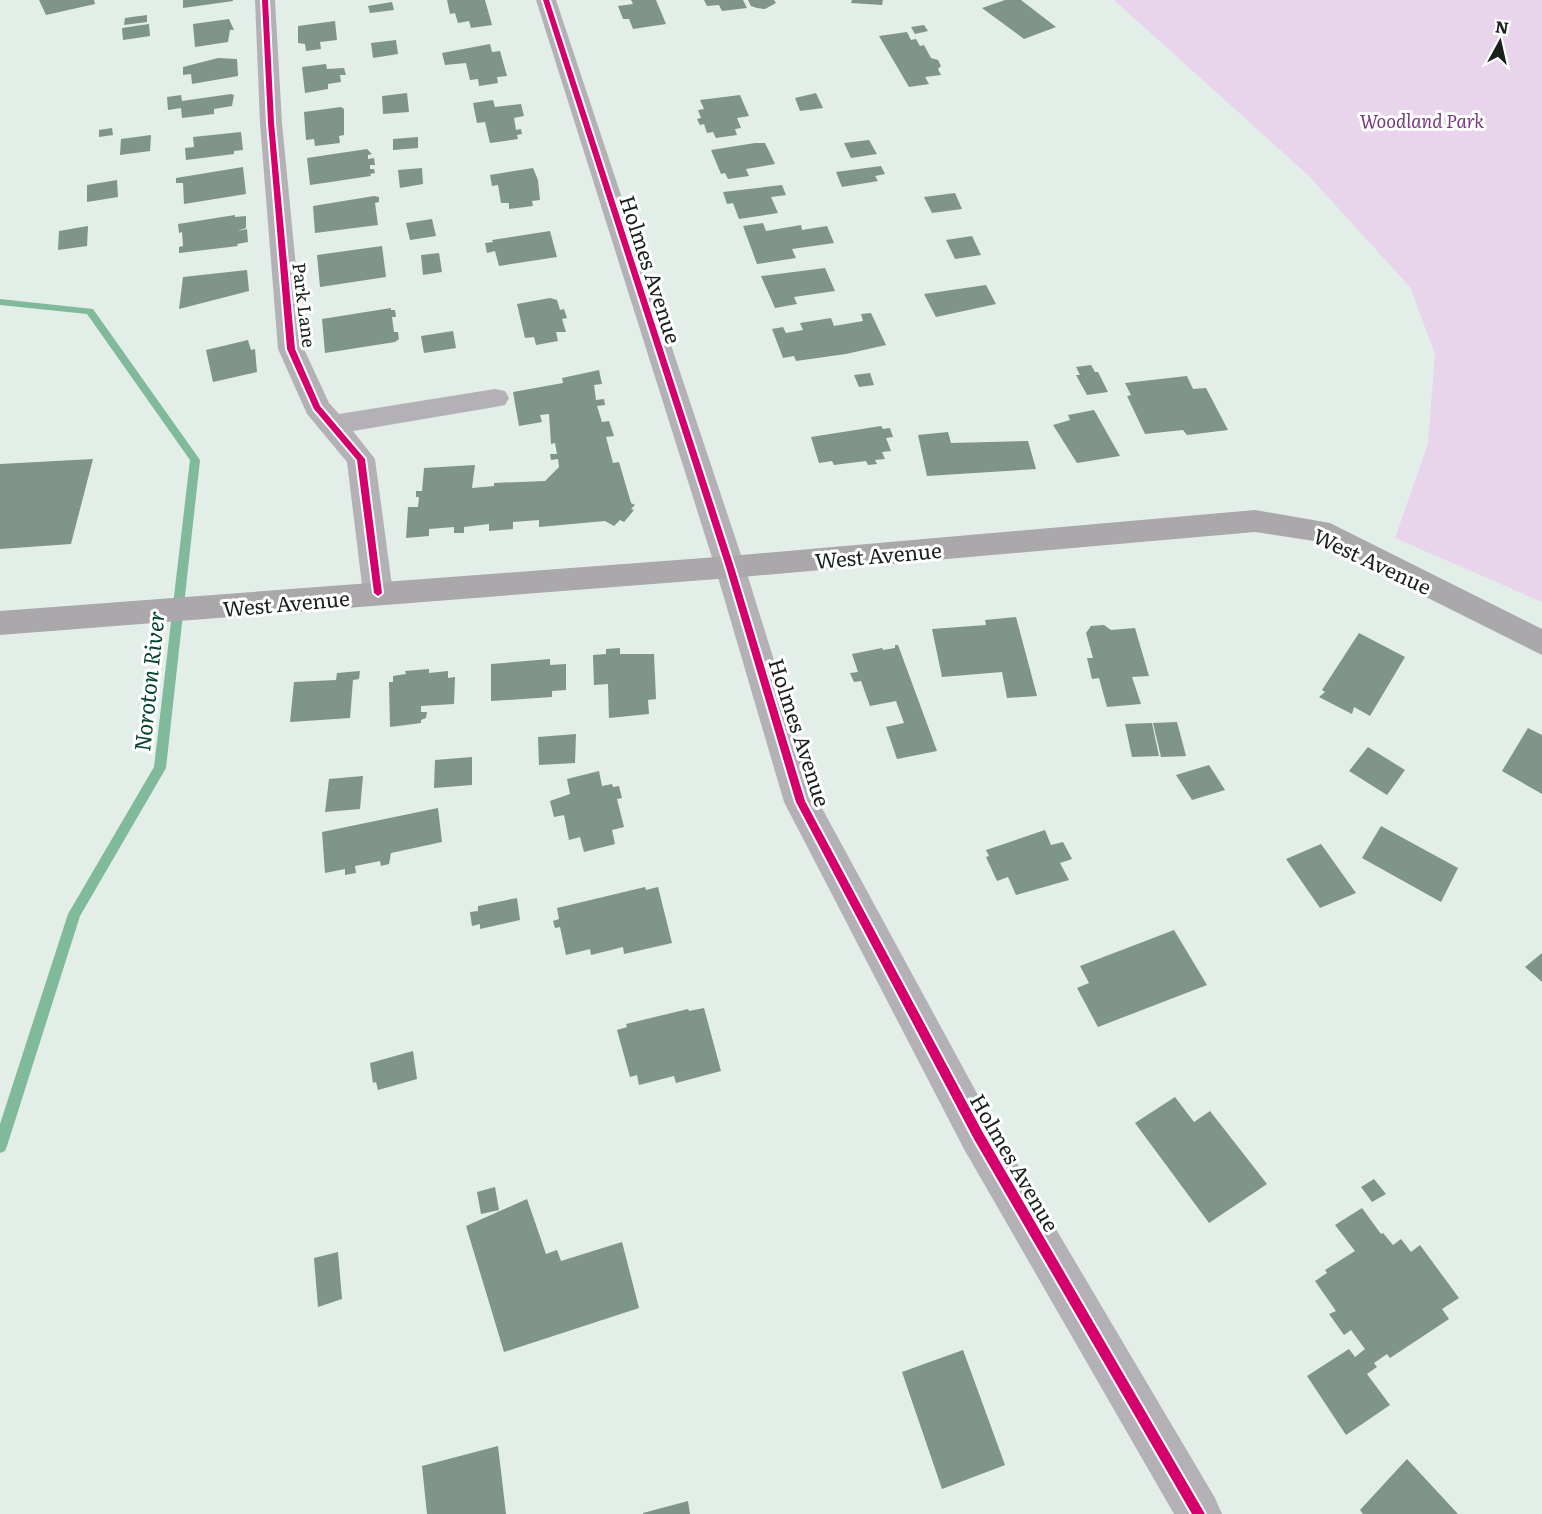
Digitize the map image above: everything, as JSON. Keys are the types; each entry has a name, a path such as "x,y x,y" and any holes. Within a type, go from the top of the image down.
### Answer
{"main road":[{"name":"West Avenue","path":"0,623 237,607 378,593 730,567 1256,521 1320,531 1542,643"}],"street":[{"name":"Park Lane","path":"265,0 271,123 291,349 317,407 361,459 378,593"},
{"name":"Holmes Avenue","path":"546,0 730,567 801,802 978,1135 1199,1514"},
{"path":"333,425 495,399"}],"green space":[{"name":"Woodland Park","path":"1114,0 1542,0 1542,602 1395,538 1428,444 1435,354 1410,287 1309,176"}],"building":[{"path":"39,0 94,0 95,4 46,15"},
{"path":"183,0 233,0 233,1 183,8"},
{"path":"447,0 485,0 492,25 471,28 469,21 458,23 455,13 450,14"},
{"path":"631,0 656,0 666,24 633,29 629,19 623,19 618,6 633,4"},
{"path":"704,0 743,0 747,8 722,11 719,5 707,6"},
{"path":"748,0 774,0 776,3 765,9 751,6"},
{"path":"852,0 883,0 882,5 851,3"},
{"path":"1005,0 1021,0 1056,27 1024,39 982,8"},
{"path":"392,2 394,10 370,13 368,6"},
{"path":"147,15 147,22 124,25 125,18"},
{"path":"229,19 234,30 230,30 228,42 195,47 193,24"},
{"path":"335,21 337,40 320,42 321,49 306,51 305,44 298,43 298,26"},
{"path":"149,24 150,36 123,40 122,28"},
{"path":"924,25 928,31 915,34 911,27"},
{"path":"907,32 911,40 916,39 920,46 924,45 931,58 938,60 941,66 938,69 941,75 925,77 929,84 909,87 879,36"},
{"path":"396,40 398,54 373,58 371,43"},
{"path":"490,44 492,52 500,51 507,76 497,77 498,83 479,86 478,79 470,80 466,63 445,65 442,53"},
{"path":"218,58 237,59 238,76 192,84 191,74 183,75 183,67"},
{"path":"326,64 327,69 344,68 346,75 340,75 341,82 328,84 328,89 305,93 302,67"},
{"path":"407,93 409,112 383,114 382,96"},
{"path":"816,93 823,108 800,111 795,98"},
{"path":"181,95 182,101 234,95 232,106 214,109 214,114 182,118 181,108 168,110 167,97"},
{"path":"740,95 749,116 737,118 741,128 735,129 737,135 716,138 713,132 707,133 704,124 700,125 697,119 701,118 698,110 704,109 700,100"},
{"path":"493,100 495,107 521,104 524,116 514,118 516,130 521,129 522,134 517,135 518,139 490,143 485,122 477,123 473,103"},
{"path":"341,107 344,109 344,135 339,136 340,143 315,146 314,139 306,140 304,112"},
{"path":"112,128 113,135 99,137 99,130"},
{"path":"241,132 243,150 234,151 234,154 186,160 185,148 194,147 193,137"},
{"path":"151,135 150,151 120,155 121,139"},
{"path":"418,137 418,148 393,150 393,139"},
{"path":"869,140 877,154 851,158 844,143"},
{"path":"765,143 775,164 746,169 749,176 728,179 725,173 721,174 711,150"},
{"path":"367,149 372,154 368,155 368,159 374,158 375,165 370,165 370,169 374,169 375,173 370,174 371,176 310,185 307,158"},
{"path":"881,166 885,174 875,176 878,181 842,187 836,172"},
{"path":"243,167 246,194 184,204 183,183 176,183 176,178"},
{"path":"422,168 423,184 400,188 398,170"},
{"path":"533,168 538,180 540,200 532,201 533,206 509,209 509,203 501,203 498,185 492,186 490,175"},
{"path":"117,180 118,197 87,202 87,185"},
{"path":"782,185 786,195 771,197 778,213 739,219 733,203 727,204 723,192"},
{"path":"955,193 962,209 932,213 924,197"},
{"path":"379,197 379,202 375,203 378,225 315,233 313,206"},
{"path":"235,215 235,217 246,216 246,228 237,231 247,229 248,242 237,244 238,246 179,253 179,247 183,246 182,232 179,233 178,224"},
{"path":"432,219 436,236 410,240 406,223"},
{"path":"763,223 766,231 801,225 802,230 827,226 834,243 792,249 796,258 757,264 743,226"},
{"path":"88,226 87,246 58,250 59,231"},
{"path":"550,231 557,257 499,266 495,251 487,253 485,243 493,242 492,240"},
{"path":"972,236 981,255 955,259 946,240"},
{"path":"382,246 386,277 320,287 317,255"},
{"path":"439,253 442,272 423,275 421,255"},
{"path":"825,268 835,291 794,297 797,304 775,308 761,276"},
{"path":"247,270 249,291 179,309 183,277"},
{"path":"986,285 996,304 936,317 924,294"},
{"path":"550,298 557,300 560,310 564,309 567,318 562,319 566,332 556,332 558,341 536,345 534,337 525,338 517,304"},
{"path":"391,308 395,310 396,317 392,317 394,332 398,332 399,339 395,342 325,353 322,319"},
{"path":"871,313 886,345 846,354 796,361 794,356 783,358 772,329 783,327 786,333 803,330 800,323 831,318 834,326 863,321 861,314"},
{"path":"453,331 456,348 424,353 421,336"},
{"path":"248,340 251,350 255,349 257,372 213,382 206,350"},
{"path":"1091,365 1095,372 1098,372 1108,392 1087,395 1076,375 1080,375 1076,367"},
{"path":"599,370 602,384 594,385 596,400 604,399 605,405 597,406 602,422 609,421 614,436 606,437 613,463 619,462 631,503 635,505 631,509 634,510 624,522 620,520 614,526 605,521 539,527 539,520 513,522 513,529 489,531 489,524 464,527 464,533 454,533 454,527 429,529 429,536 406,538 408,507 418,507 419,497 416,497 416,491 422,491 424,468 475,465 472,488 494,486 494,483 545,481 559,467 558,459 551,460 550,454 557,454 555,443 551,444 549,414 540,415 542,422 519,426 513,392 563,383 562,378"},
{"path":"870,373 874,385 859,387 854,375"},
{"path":"1187,376 1193,389 1206,388 1228,430 1187,435 1183,430 1145,434 1127,396 1131,395 1125,383"},
{"path":"1094,410 1120,456 1077,463 1053,425 1070,420 1068,415"},
{"path":"881,426 883,429 890,428 893,437 886,438 891,451 882,452 885,459 875,460 877,464 868,465 866,461 834,465 832,461 819,463 811,437"},
{"path":"948,432 951,443 1028,441 1036,469 927,476 918,435"},
{"path":"93,459 71,544 0,549 0,464"},
{"path":"1016,617 1037,696 1007,698 1002,672 942,677 932,629 986,625 985,620"},
{"path":"1104,625 1111,630 1135,628 1149,676 1132,677 1141,704 1107,707 1099,678 1092,679 1087,658 1093,658 1086,633 1091,626"},
{"path":"1359,633 1405,657 1370,716 1354,707 1352,714 1319,697 1325,692 1322,690"},
{"path":"895,645 898,645 937,751 897,759 886,727 904,723 896,701 870,706 861,681 854,682 850,673 858,672 852,654 895,648"},
{"path":"620,648 620,654 654,654 656,699 648,700 649,714 609,718 608,684 594,685 593,655 606,654 606,649"},
{"path":"550,659 550,665 566,664 566,690 552,691 552,697 491,701 491,664"},
{"path":"429,669 429,673 448,671 448,678 455,677 454,704 421,706 421,712 427,712 426,718 421,720 421,723 390,727 389,682 393,682 393,676 406,674 405,671"},
{"path":"360,671 359,679 353,680 350,718 290,722 294,682 336,680 337,673"},
{"path":"1177,722 1186,756 1161,757 1153,723"},
{"path":"1152,723 1159,756 1132,757 1125,724"},
{"path":"1528,728 1542,735 1542,794 1502,771"},
{"path":"576,734 575,763 539,765 538,737"},
{"path":"1368,747 1405,770 1387,795 1349,771"},
{"path":"472,757 472,785 434,788 435,760"},
{"path":"1209,765 1225,790 1192,800 1176,775"},
{"path":"599,771 602,786 612,784 613,787 619,786 622,798 617,799 624,827 612,830 615,844 584,852 580,837 569,840 564,815 554,817 550,801 570,794 567,779"},
{"path":"363,776 360,809 325,812 329,779"},
{"path":"438,808 442,842 391,853 389,864 381,866 380,861 355,866 356,873 345,875 345,869 325,873 322,832"},
{"path":"1381,826 1458,868 1441,902 1362,858"},
{"path":"1045,830 1051,845 1063,842 1072,859 1060,863 1069,880 1016,895 1008,877 997,881 986,857 989,856 986,850"},
{"path":"1321,844 1356,893 1320,908 1286,859"},
{"path":"645,887 646,890 658,887 672,943 624,954 623,947 591,955 590,949 566,955 560,927 555,928 553,921 559,919 557,908"},
{"path":"517,898 520,920 480,929 480,924 472,926 470,912 478,911 478,906"},
{"path":"1174,930 1207,985 1098,1027 1077,988 1089,983 1080,966"},
{"path":"1542,953 1542,982 1525,967"},
{"path":"704,1008 721,1071 676,1083 674,1076 639,1085 637,1075 630,1077 617,1030 627,1027 626,1024 688,1009 689,1011"},
{"path":"413,1051 417,1079 378,1090 376,1082 373,1083 370,1063"},
{"path":"1175,1097 1194,1122 1210,1111 1267,1184 1209,1223 1135,1123"},
{"path":"1374,1179 1386,1194 1372,1202 1361,1187"},
{"path":"495,1187 499,1210 481,1214 477,1192"},
{"path":"527,1199 546,1254 557,1250 561,1261 622,1242 639,1308 504,1352 466,1226"},
{"path":"1362,1208 1381,1234 1383,1233 1393,1245 1401,1239 1411,1252 1420,1245 1459,1298 1442,1309 1449,1319 1390,1358 1387,1354 1374,1363 1377,1367 1367,1374 1390,1405 1346,1435 1307,1376 1349,1349 1355,1357 1365,1349 1351,1330 1344,1335 1329,1314 1336,1311 1315,1281 1327,1273 1325,1270 1355,1251 1335,1225"},
{"path":"338,1252 342,1299 318,1307 314,1258"},
{"path":"963,1350 1005,1465 942,1489 902,1372"},
{"path":"498,1446 506,1514 427,1514 422,1466"},
{"path":"1407,1459 1458,1514 1363,1514 1360,1510"},
{"path":"688,1501 690,1514 643,1514 643,1513"}],"waterway":[{"name":"Noroton River","path":"0,302 90,311 195,460 160,768 74,914 0,1146"}],"cycle path":[{"path":"265,0 271,123 291,349 317,407 361,459 378,593"},
{"path":"546,0 730,567 801,802 978,1135 1199,1514"}]}
